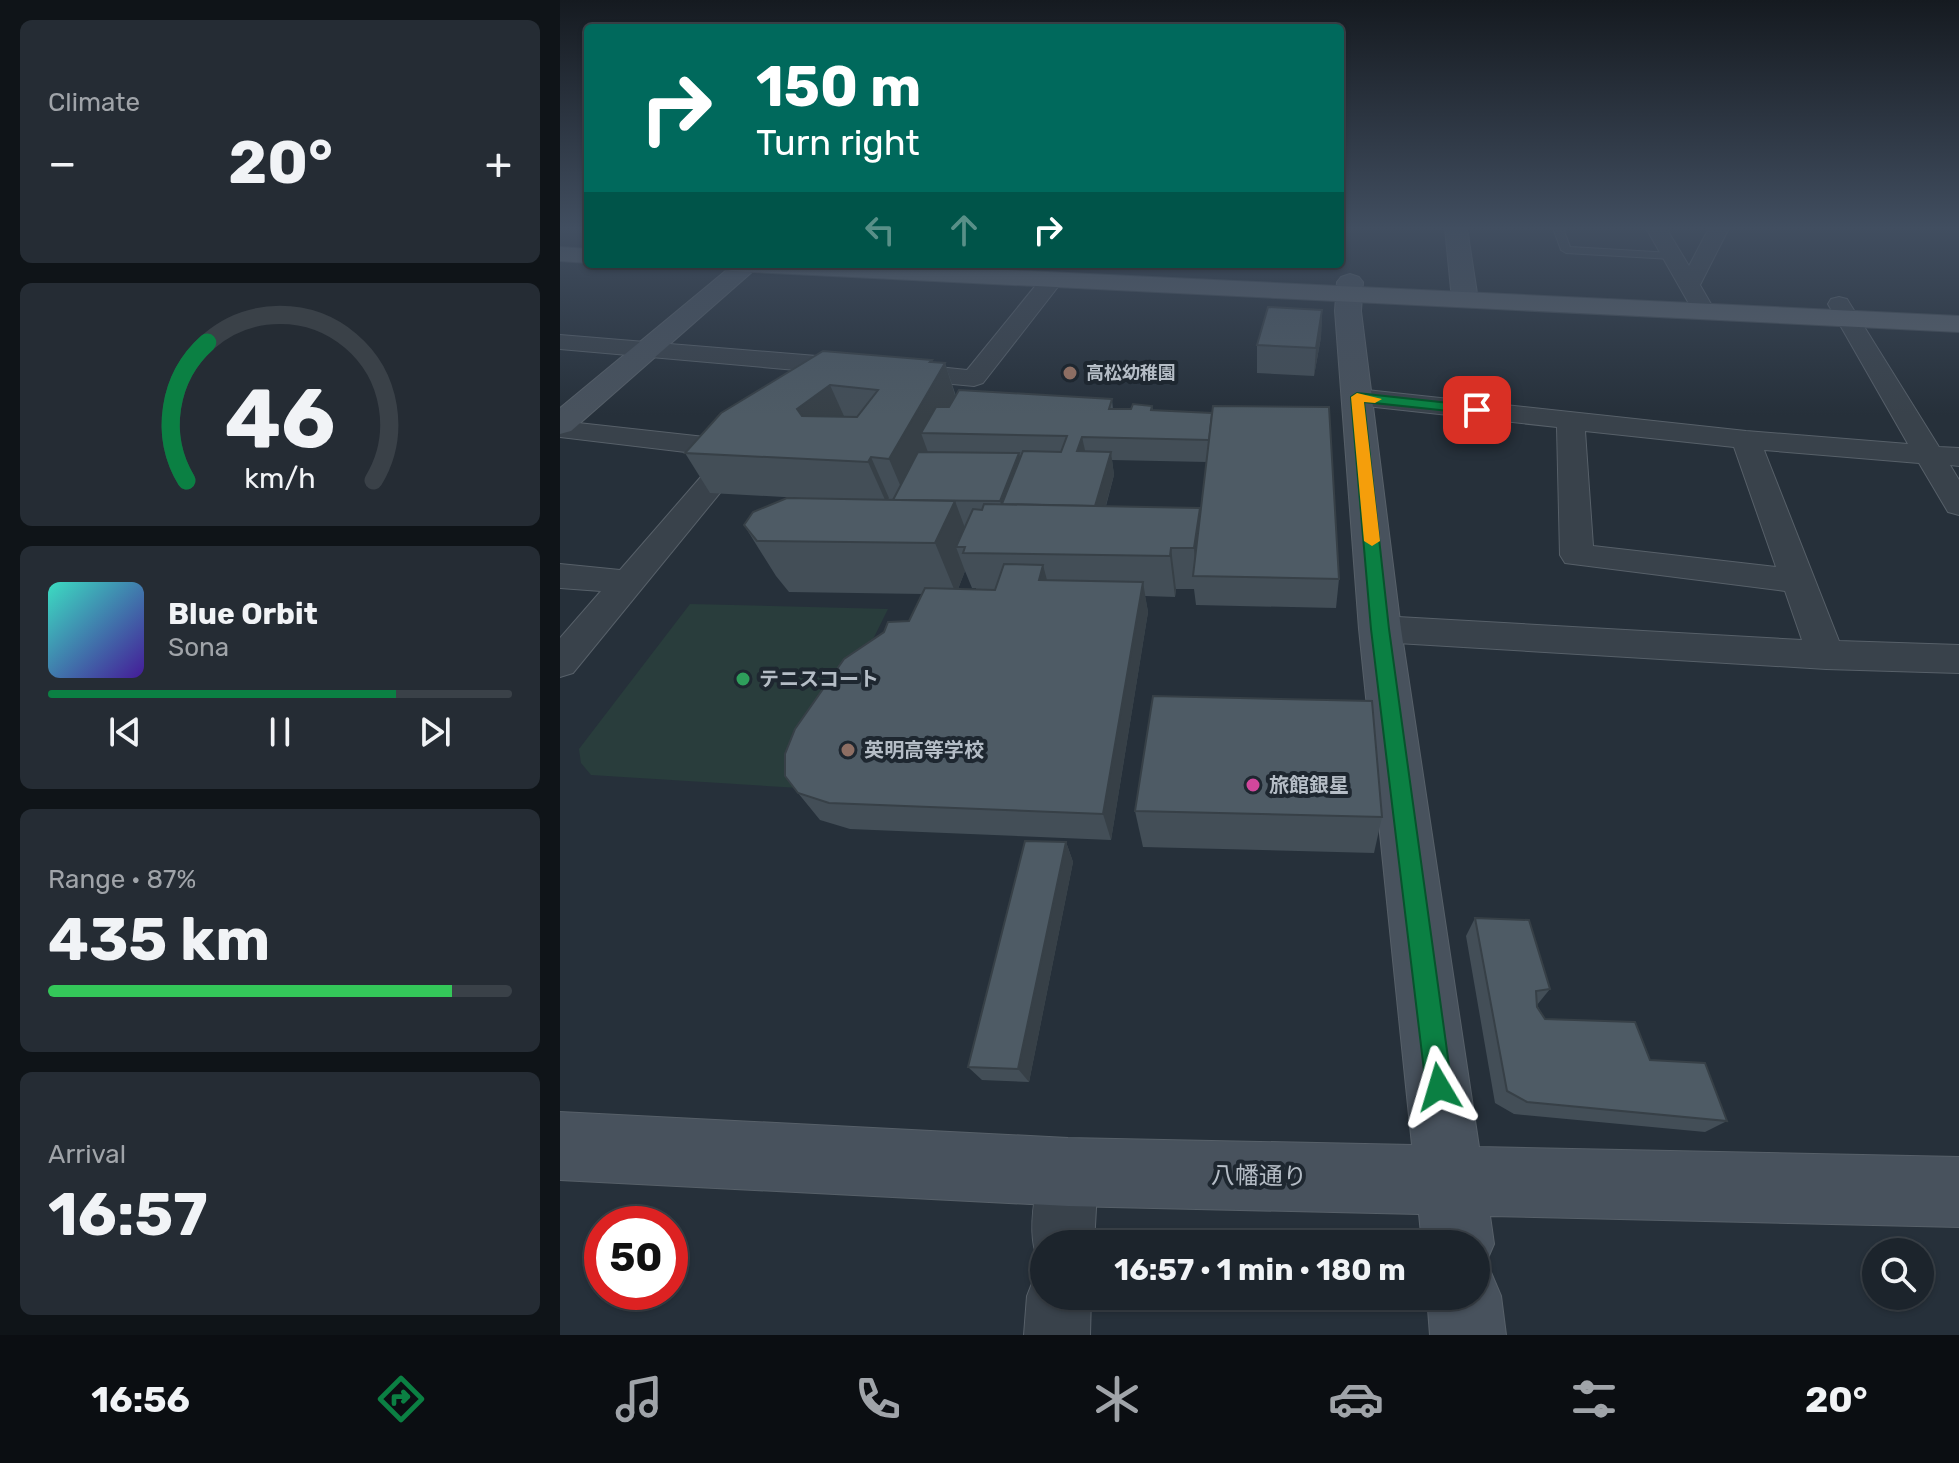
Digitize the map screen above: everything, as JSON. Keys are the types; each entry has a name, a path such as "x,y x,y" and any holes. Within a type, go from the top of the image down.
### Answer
{"main road":[{"path":"560,426 717,290"},
{"path":"1349,290 1380,629 1456,1230"},
{"path":"1402,290 1697,297 1959,324"},
{"path":"1842,311 1959,310"},
{"name":"八幡通り","path":"560,1146 1068,1172 1959,1192"},
{"path":"1465,1310 1468,1335"}],"street":[{"path":"560,342 974,378 1044,290"},
{"path":"1693,290 1697,297"},
{"path":"1697,297 1699,290"},
{"path":"1842,311 1959,505"},
{"path":"827,392 864,368"},
{"path":"1357,397 1746,440 1959,457"},
{"path":"1571,421 1577,555 1798,581"},
{"path":"560,426 741,450"},
{"path":"560,663 741,450 765,433"},
{"path":"1746,440 1826,655"},
{"path":"560,576 627,582"},
{"path":"1380,629 1826,655 1959,659"},
{"path":"1064,1230 1068,1172"},
{"path":"1057,1335 1058,1310"}],"green space":[{"name":"テニスコート","path":"690,604 888,609 799,788 591,775 581,763 579,749"}],"building":[{"path":"1268,307 1322,310 1316,348 1257,345"},
{"path":"823,351 945,363 889,459 871,457 868,462 685,453 721,413","holes":["830,385 878,390 857,417 802,416 797,409"]},
{"path":"959,390 1112,399 1109,409 1131,409 1133,404 1152,406 1151,410 1212,413 1209,440 1082,437 1077,451 1111,452 1095,506 1002,504 1023,451 1061,452 1067,436 921,433 936,407 949,407"},
{"path":"1213,406 1329,407 1339,579 1193,576"},
{"path":"918,452 1019,453 1000,501 893,500"},
{"path":"787,498 955,501 935,543 757,541 744,525 753,512"},
{"path":"984,504 1200,508 1194,548 1171,548 1170,556 963,553 965,547 956,547 973,509 982,510"},
{"path":"1004,564 1043,565 1039,580 1143,582 1103,814 829,803 798,793 785,776 785,754 795,729 844,659 884,632 888,622 909,621 925,588 995,590"},
{"path":"1153,696 1372,701 1382,817 1135,811"},
{"path":"1025,841 1066,842 1018,1069 968,1067"},
{"path":"1475,918 1529,920 1550,989 1536,991 1537,1007 1545,1019 1635,1022 1650,1060 1705,1063 1727,1121 1527,1102 1507,1091"}],"slow traffic":[{"path":"1372,541 1357,397 1375,399"}],"place":[{"name":"高松幼稚園","path":"1070,373"},
{"name":"テニスコート","path":"743,679"},
{"name":"英明高等学校","path":"848,750"},
{"name":"旅館銀星","path":"1253,785"}],"route":[{"path":"1439,1087 1380,629 1357,397 1477,410"}]}
